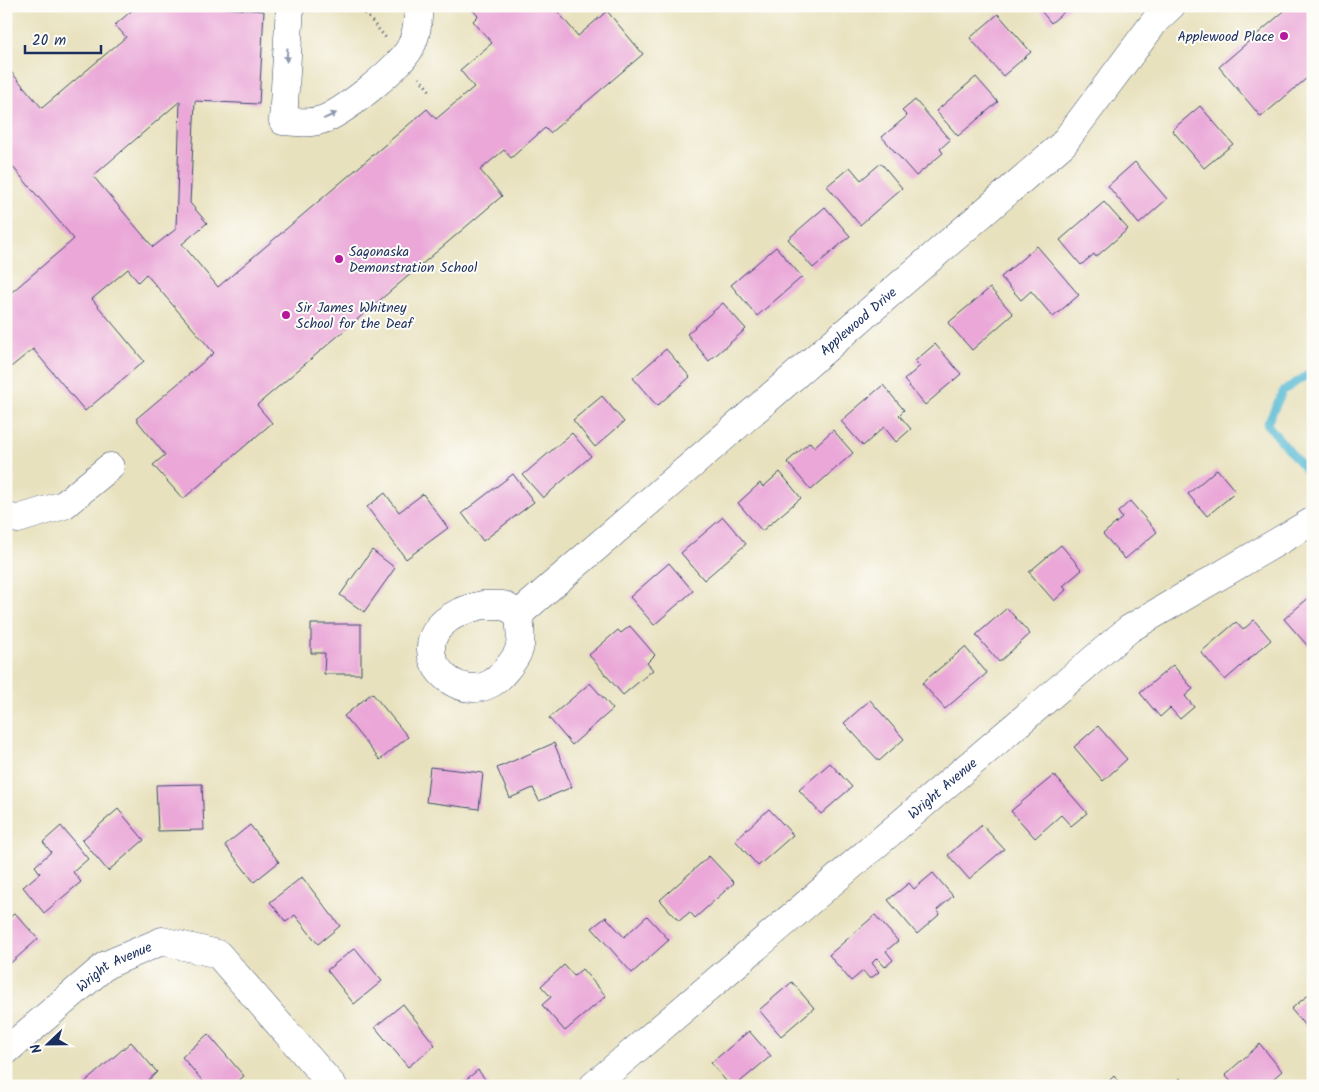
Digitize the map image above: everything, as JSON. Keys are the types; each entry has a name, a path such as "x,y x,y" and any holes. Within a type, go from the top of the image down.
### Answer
{"street":[{"path":"290,6 283,121 306,122 322,120 336,114 403,59 416,32 419,6"},
{"name":"Applewood Drive","path":"519,614 1063,144 1156,20 1171,6"},
{"path":"6,517 18,519 64,505 110,468"},
{"name":"Wright Avenue","path":"593,1086 1129,630 1313,521"},
{"name":"Wright Avenue","path":"6,1051 106,965 162,941 218,954 333,1086"}],"building":[{"path":"137,6 198,6 264,11 259,104 195,101 190,203 207,223 182,244 218,287 427,109 436,119 474,87 460,70 492,43 473,21 478,16 469,6 534,6 536,8 538,6 553,6 578,36 607,11 643,54 550,133 545,128 511,158 504,150 480,170 502,196 257,405 272,423 183,499 153,465 165,455 136,419 214,353 146,274 138,282 128,269 92,299 144,361 85,411 33,349 6,371 6,297 74,239 6,159 6,66 42,108 126,37 115,25","holes":["180,101 176,229 153,247 93,176"]},
{"path":"1037,6 1071,6 1051,23"},
{"name":"Applewood Place","path":"1290,6 1313,6 1313,73 1261,117 1219,67"},
{"path":"998,14 1031,52 1003,76 970,38"},
{"path":"976,77 998,102 958,136 936,111"},
{"path":"915,100 950,140 940,149 943,153 916,176 882,137 907,116 902,111"},
{"path":"1200,106 1233,144 1204,168 1172,130"},
{"path":"1135,162 1167,199 1139,224 1108,186"},
{"path":"881,163 902,188 860,225 827,186 850,167 861,180"},
{"path":"1104,202 1128,229 1096,257 1094,254 1081,265 1060,240"},
{"path":"825,207 850,236 813,268 788,239"},
{"path":"1037,246 1079,295 1053,317 1031,291 1021,300 1001,277"},
{"path":"776,247 802,277 757,316 731,285"},
{"path":"990,288 1013,314 972,350 948,323"},
{"path":"723,303 746,329 709,361 687,334"},
{"path":"935,344 961,374 925,405 904,380 920,366 915,361"},
{"path":"666,349 690,377 657,406 633,378"},
{"path":"883,385 904,410 899,415 911,429 896,442 884,427 863,446 841,421"},
{"path":"602,396 624,422 595,447 573,420"},
{"path":"833,430 853,453 811,490 787,462 810,442 814,447"},
{"path":"572,433 591,456 543,498 523,475"},
{"path":"1217,469 1236,492 1207,516 1188,494"},
{"path":"780,472 801,498 762,531 738,503 760,483 763,487"},
{"path":"513,474 534,502 483,541 462,513"},
{"path":"385,493 399,512 423,494 448,528 406,559 367,507"},
{"path":"1130,501 1157,532 1125,559 1103,534 1122,518 1118,512"},
{"path":"723,517 746,544 704,580 681,553"},
{"path":"1061,545 1082,570 1063,586 1066,590 1054,601 1029,572"},
{"path":"372,550 395,568 364,612 340,595"},
{"path":"669,563 693,591 654,625 630,597"},
{"path":"1313,594 1313,652 1284,619"},
{"path":"1007,608 1030,634 999,662 976,635"},
{"path":"1254,620 1271,640 1225,680 1201,652 1236,622 1243,630"},
{"path":"311,624 361,624 361,674 324,674 325,653 311,653"},
{"path":"630,626 655,655 647,663 653,670 623,695 589,655 618,630 621,633"},
{"path":"965,647 987,673 945,709 922,683"},
{"path":"1173,665 1193,689 1185,696 1194,707 1180,719 1170,708 1160,717 1140,693"},
{"path":"590,683 613,709 572,745 549,718"},
{"path":"372,693 408,737 380,760 344,716"},
{"path":"870,700 904,739 879,761 844,723"},
{"path":"1098,726 1127,759 1103,781 1074,747"},
{"path":"554,743 572,787 539,801 533,788 510,798 497,768"},
{"path":"830,763 852,787 821,814 799,790"},
{"path":"430,767 483,773 479,809 426,802"},
{"path":"1054,775 1087,813 1071,826 1061,815 1035,838 1011,811"},
{"path":"202,784 204,830 158,831 156,785"},
{"path":"118,809 144,840 108,871 82,840"},
{"path":"769,809 793,835 758,866 735,840"},
{"path":"250,825 279,862 254,882 225,845"},
{"path":"982,825 1004,849 969,879 948,855"},
{"path":"61,826 88,859 73,872 81,882 44,913 23,887 40,873 35,866 51,852 43,842"},
{"path":"709,856 734,883 695,918 690,912 679,921 660,900"},
{"path":"933,873 953,896 937,910 940,914 917,934 888,900 909,883 914,889"},
{"path":"302,877 340,926 318,944 295,915 286,922 270,902"},
{"path":"15,913 38,939 6,967 6,921"},
{"path":"875,915 898,941 886,951 893,960 885,967 877,958 872,963 879,972 870,979 863,971 851,981 829,955"},
{"path":"647,916 669,940 632,973 592,928 606,917 624,937"},
{"path":"355,948 382,981 354,1004 327,970"},
{"path":"564,965 574,976 582,969 606,996 565,1031 542,1005 551,997 541,986"},
{"path":"792,982 814,1008 781,1036 759,1010"},
{"path":"1313,991 1313,1032 1311,1033 1291,1009"},
{"path":"403,1004 435,1045 408,1067 375,1027"},
{"path":"749,1031 771,1056 735,1086 730,1086 711,1063"},
{"path":"208,1034 244,1076 233,1086 207,1086 182,1057"},
{"path":"131,1042 157,1072 142,1086 86,1086 84,1083"},
{"path":"1260,1044 1282,1071 1265,1086 1235,1086 1225,1075"},
{"path":"478,1070 490,1086 458,1086"},
{"path":"1114,1076 1122,1086 1104,1086"},
{"path":"1180,1078 1187,1086 1171,1086"}],"waterway":[{"path":"1313,371 1283,391 1267,424 1313,479"}],"place":[{"name":"Applewood Place","path":"1284,36"},
{"name":"Sagonaska Demonstration School","path":"339,259"},
{"name":"Sir James Whitney School for the Deaf","path":"286,315"}]}
